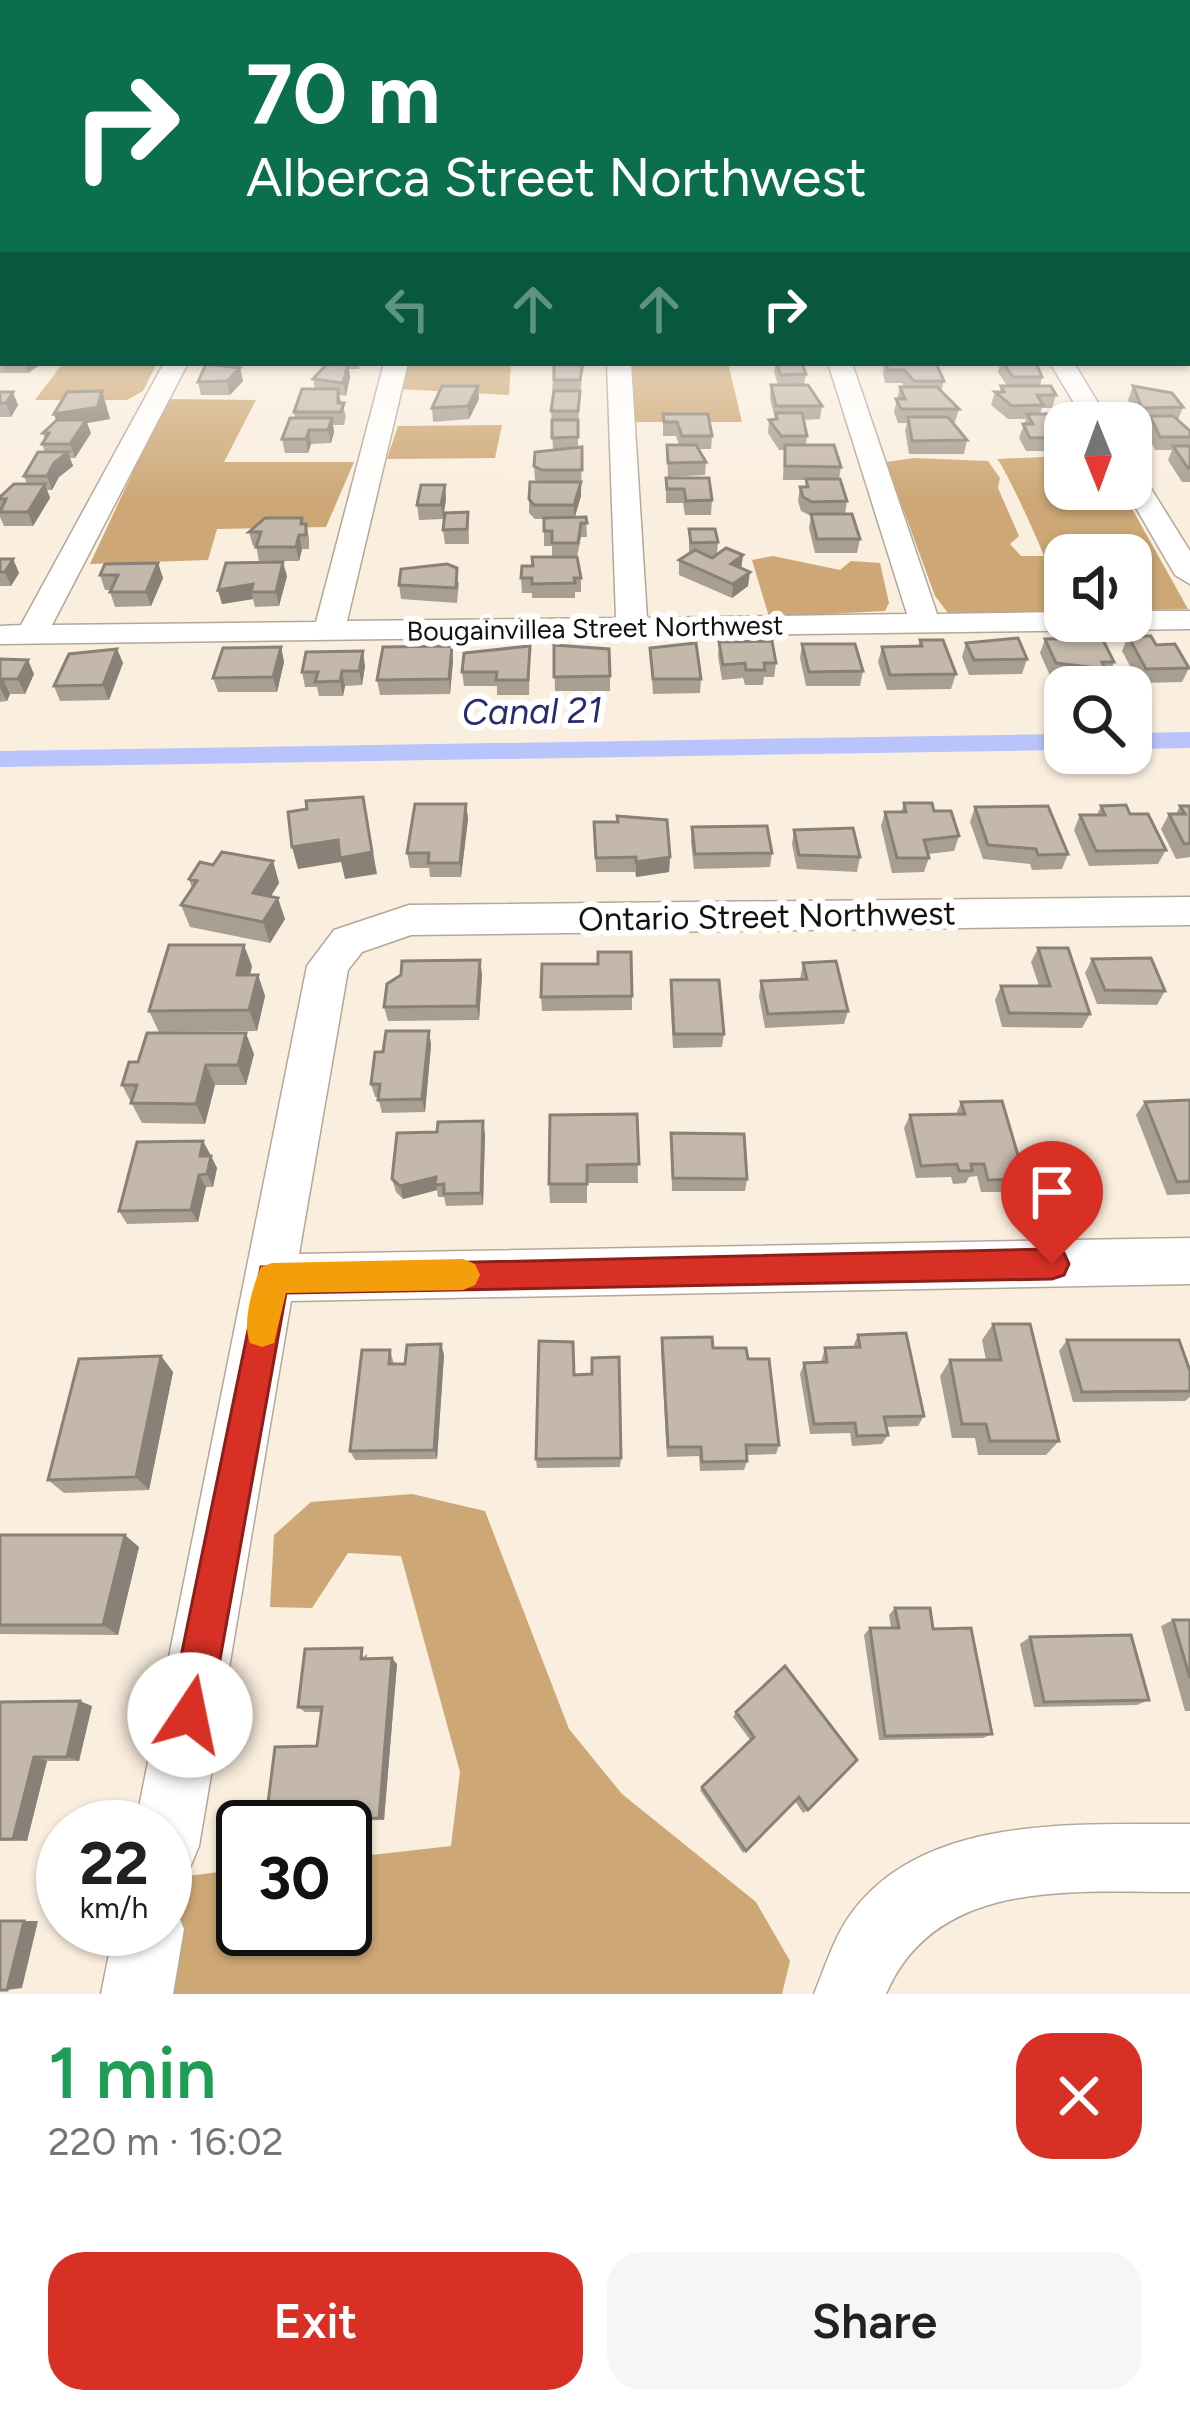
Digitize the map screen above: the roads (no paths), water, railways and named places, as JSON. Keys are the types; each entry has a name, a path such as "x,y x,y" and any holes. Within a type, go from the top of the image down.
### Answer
{"street":[{"path":"15,635 174,366"},
{"path":"329,632 395,366"},
{"path":"619,366 632,627"},
{"path":"841,366 925,624"},
{"path":"1064,366 1085,402"},
{"path":"1151,510 1190,575"},
{"name":"Bougainvillea Street Northwest","path":"15,635 1190,620"},
{"name":"Ontario Street Northwest","path":"272,1278 328,966 348,941 409,920 1190,911"},
{"path":"174,1800 272,1278 1190,1262"},
{"path":"850,1994 860,1960 919,1892 1000,1863 1190,1858"},
{"path":"137,1994 144,1956"}],"waterway":[{"name":"Canal 21","path":"1152,741 1190,740"},
{"name":"Canal 21","path":"0,759 1044,742"}]}
